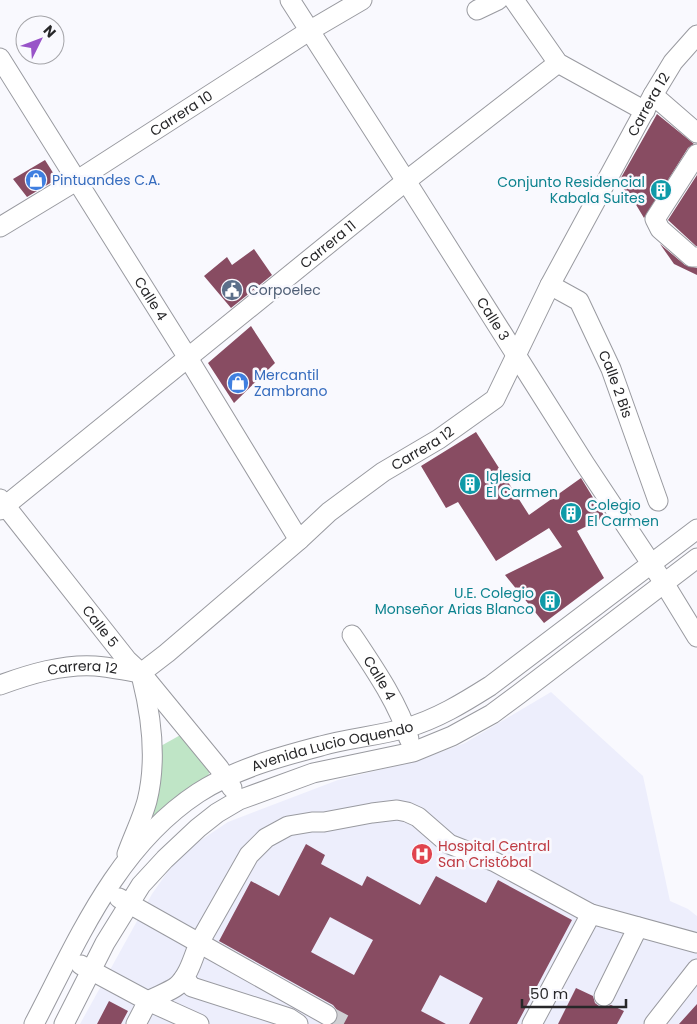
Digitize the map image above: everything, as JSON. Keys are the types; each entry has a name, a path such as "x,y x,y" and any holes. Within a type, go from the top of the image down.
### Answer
{"street":[{"name":"Calle 3","path":"290,0 584,464 664,583 697,638"},
{"name":"Carrera 10","path":"0,227 76,181 309,31 362,0"},
{"path":"477,10 498,0"},
{"path":"514,0 558,63 649,103 697,133"},
{"name":"Carrera 12","path":"0,685 29,674 62,668 94,666 141,673 299,540 329,512 382,472 439,439 495,398 550,285 649,103 673,62 697,35"},
{"name":"Calle 4","path":"0,58 188,358 299,540"},
{"name":"Carrera 11","path":"2,504 188,358 406,181 558,63"},
{"path":"697,154 655,219 660,228 673,240 692,257 697,257"},
{"name":"Calle 2 Bis","path":"550,285 579,301 591,324 610,369 658,501"},
{"name":"Calle 5","path":"2,504 127,660 141,673 219,768 239,800"},
{"name":"Avenida Lucio Oquendo","path":"34,1024 92,912 123,864 160,824 198,793 225,778 251,767 322,745 406,728 458,707 490,686 697,529"},
{"name":"Avenida Lucio Oquendo","path":"64,1024 91,970 129,903 142,885 159,865 187,838 217,813 239,800 313,773 413,752 452,736 492,714 697,558"},
{"name":"Calle 4","path":"352,635 372,666 406,728 413,752"},
{"path":"123,864 147,801 152,764 153,738 149,704 141,673"},
{"path":"153,738 156,726 163,720 172,720 187,729"},
{"path":"136,1024 148,1001 176,987 184,978 199,943 249,855 276,831 300,823 324,822 397,810 407,812 418,817 449,844 495,862 591,914 697,944"},
{"path":"106,891 327,1015"},
{"path":"532,1024 591,914"},
{"path":"604,996 638,927"},
{"path":"654,1024 692,975 689,971 689,954 683,943 675,937"},
{"path":"68,959 148,1001 199,1024"},
{"path":"184,978 192,987 288,1018 298,1024"}],"shaded area":[{"name":"Hospital Central San Cristóbal","path":"551,692 643,776 670,901 688,909 697,916 697,1024 80,1024 152,894 173,864 195,844 228,822 338,780 420,760 465,743"}],"green space":[{"path":"184,733 210,769 208,777 152,817 159,747"}],"building":[{"path":"657,114 694,144 688,148 644,218 632,198 618,183"},
{"name":"Pintuandes C.A.","path":"45,160 57,179 27,197 13,179"},
{"path":"697,175 697,246 696,246 668,220"},
{"path":"660,244 685,265 697,268 697,275 674,264"},
{"path":"254,249 272,275 231,308 204,276 227,257 232,265"},
{"name":"Mercantil Zambrano","path":"251,326 275,363 234,403 208,363"},
{"path":"476,432 529,515 581,478 605,517 577,531 604,578 544,623 505,575 562,547 549,528 496,561 458,502 446,508 421,466"},
{"path":"306,844 325,855 321,864 362,886 367,876 420,905 436,876 486,903 498,880 572,920 517,1024 469,1024 483,998 440,975 421,1011 446,1024 333,1024 337,1020 338,1014 333,1005 219,941 251,881 279,896","holes":["330,917 373,940 354,975 311,952"]},
{"path":"576,988 593,996 595,1003 599,1006 611,1005 624,1011 617,1024 558,1024"},
{"path":"109,1001 128,1011 121,1024 97,1024"},
{"path":"697,1004 697,1024 679,1024"}],"tunnel":[{"path":"327,1015 344,1024"}],"place":[{"name":"Pintuandes C.A.","path":"36,180"},
{"name":"Conjunto Residencial Kabala Suites","path":"661,190"},
{"name":"Corpoelec","path":"232,290"},
{"name":"Mercantil Zambrano","path":"238,383"},
{"name":"Iglesia El Carmen","path":"470,484"},
{"name":"Colegio El Carmen","path":"571,513"},
{"name":"U.E. Colegio Monseñor Arias Blanco","path":"550,601"},
{"name":"Hospital Central San Cristóbal","path":"422,854"}]}
